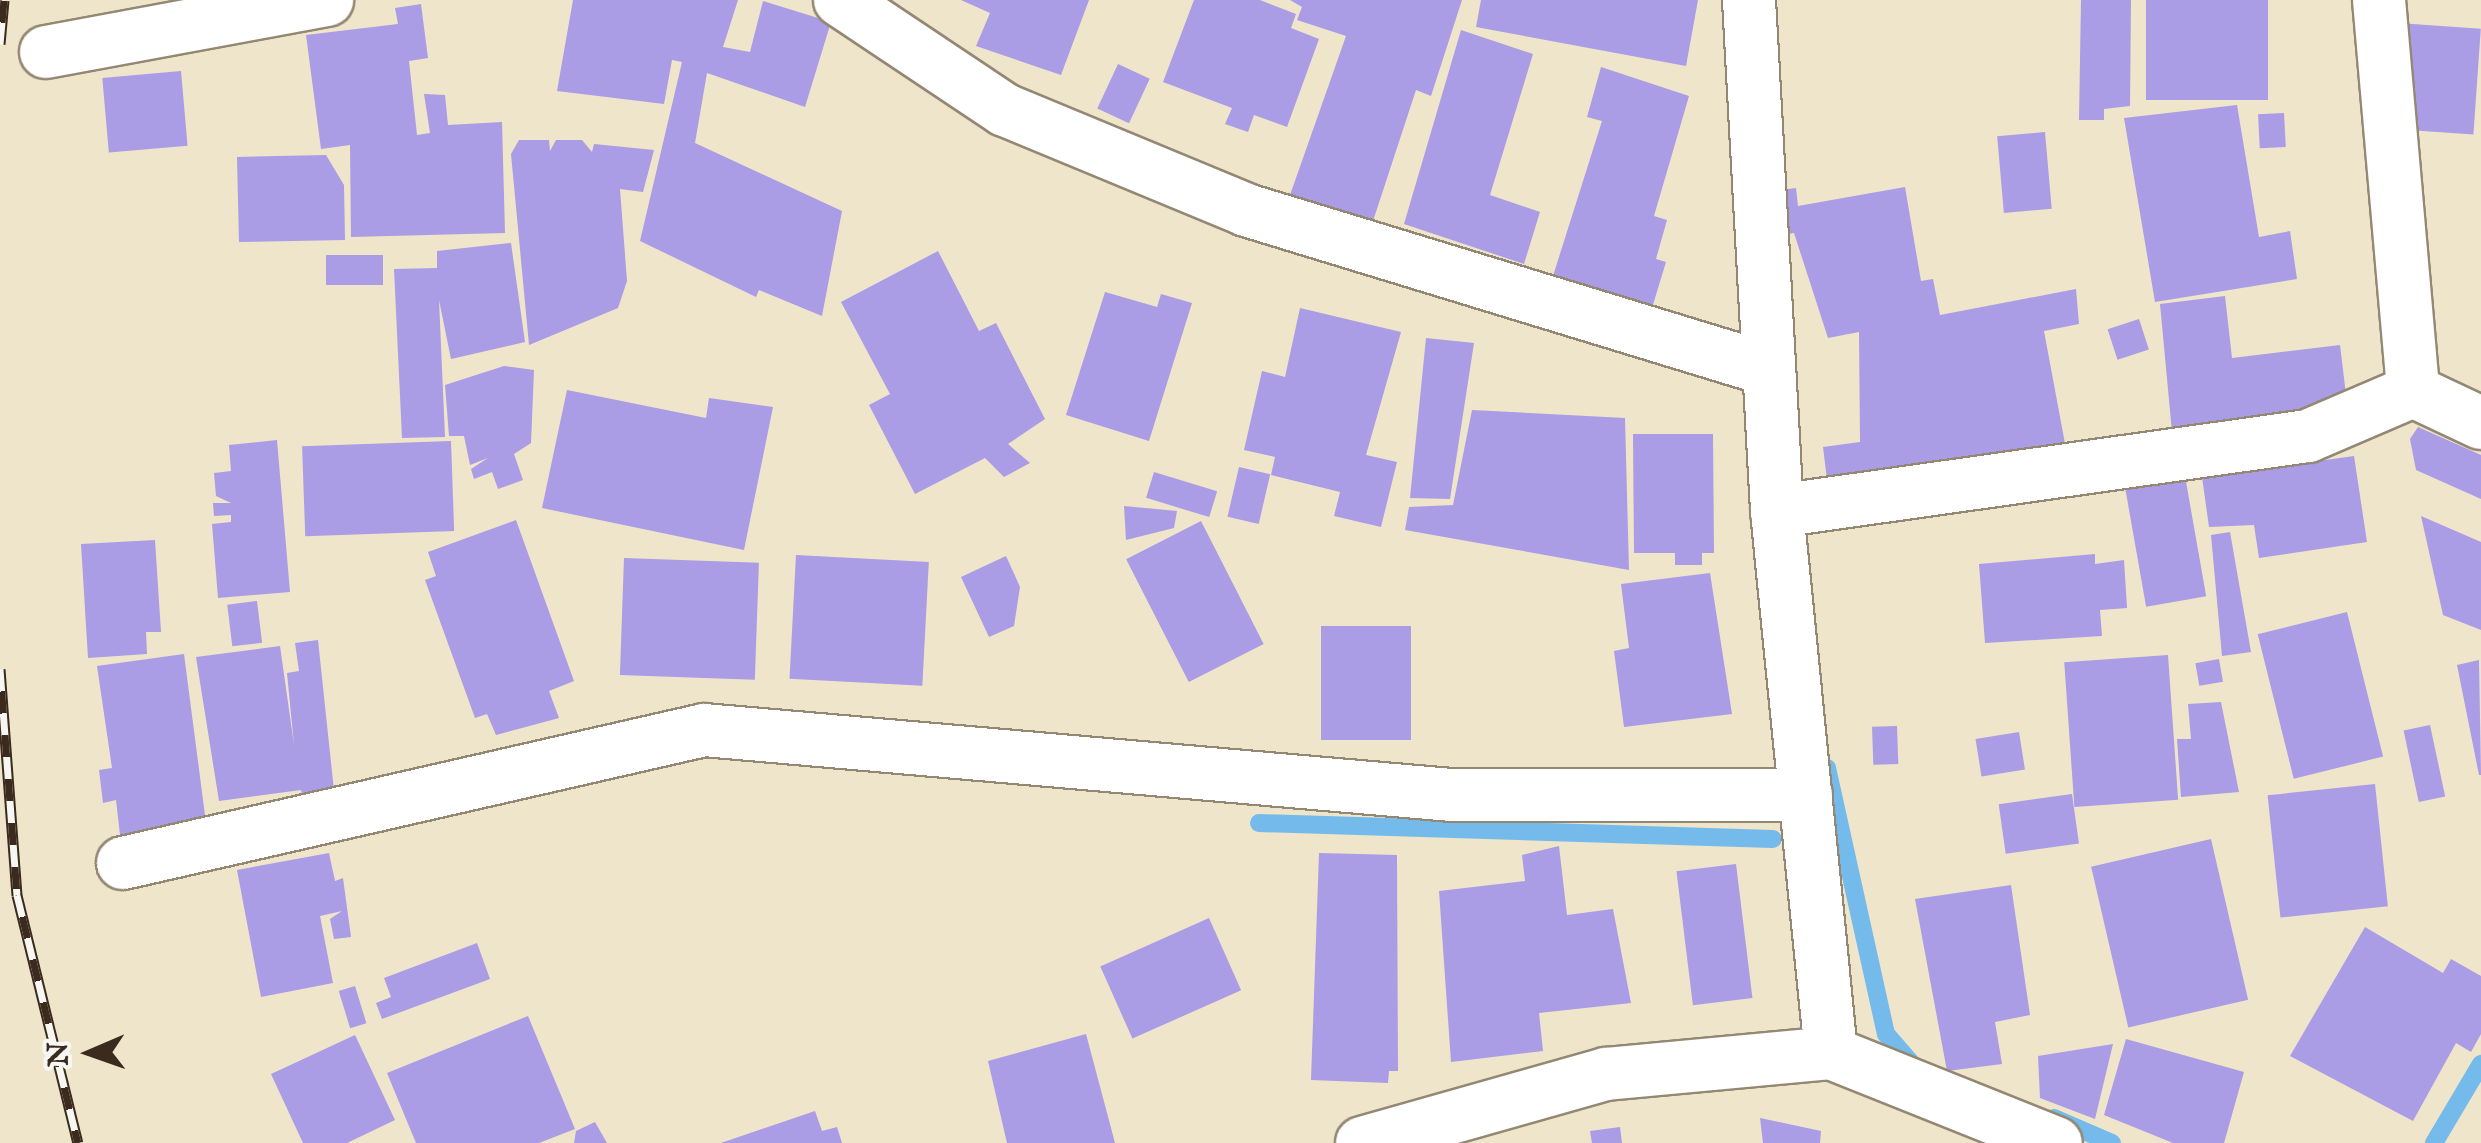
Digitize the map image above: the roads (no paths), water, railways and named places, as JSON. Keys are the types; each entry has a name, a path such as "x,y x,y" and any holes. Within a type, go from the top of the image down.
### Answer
{"street":[{"path":"46,52 215,11 327,0"},
{"path":"840,0 1005,110 1246,210 1767,368"},
{"path":"1749,0 1777,511 1831,1053"},
{"path":"2379,0 2413,391"},
{"path":"1777,511 2308,436 2413,391 2481,423"},
{"path":"123,863 704,730 1451,795 1806,796"},
{"path":"1362,1143 1606,1074 1831,1053 2056,1143"}],"waterway":[{"path":"1827,768 1886,1034 1912,1064"},
{"path":"1259,823 1773,839"},
{"path":"2434,1143 2481,1064"},
{"path":"2054,1118 2112,1143"}],"railway":[{"path":"0,44 4,0"},
{"path":"0,669 17,895 78,1143"}]}
